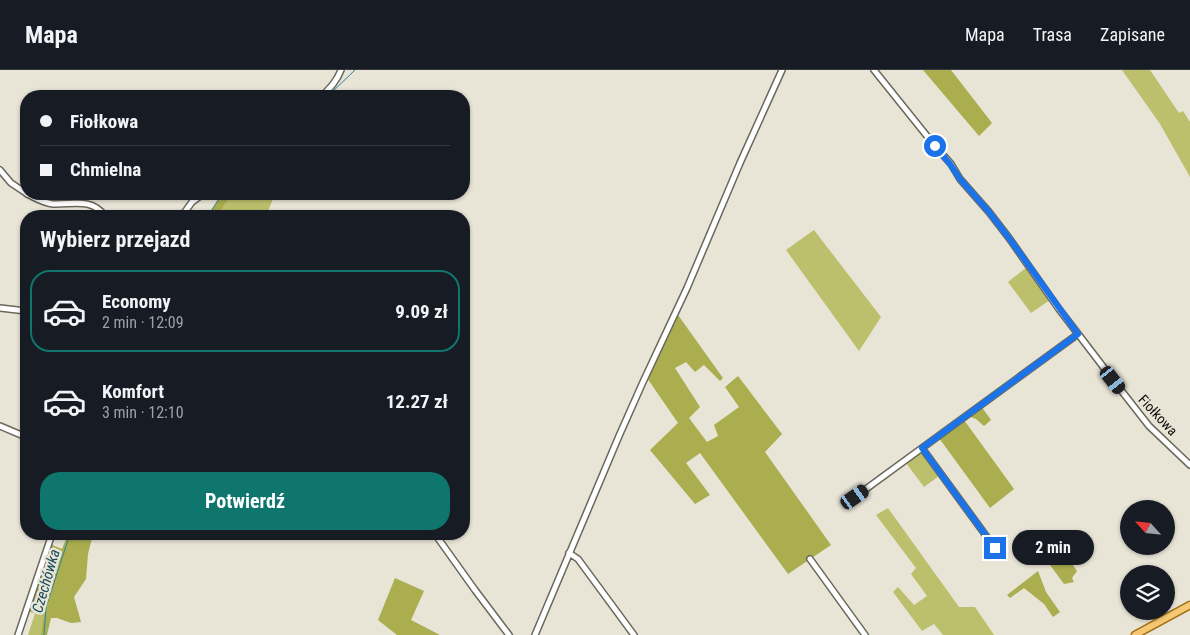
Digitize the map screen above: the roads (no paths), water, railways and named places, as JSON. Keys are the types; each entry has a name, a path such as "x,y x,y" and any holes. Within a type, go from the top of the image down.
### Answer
{"main road":[{"path":"1135,635 1190,605"}],"street":[{"path":"328,90 338,78 341,70"},
{"path":"535,635 643,382 683,296 782,70"},
{"name":"Fiołkowa","path":"874,70 960,179 989,212 1078,334 1146,422 1190,464"},
{"path":"0,170 11,183 20,189"},
{"path":"39,200 53,204 83,204 98,210"},
{"path":"186,210 195,200"},
{"path":"0,308 20,310"},
{"path":"855,497 1078,334"},
{"path":"0,426 20,434"},
{"path":"922,448 995,548"},
{"path":"18,635 50,540"},
{"path":"439,540 509,635"},
{"path":"569,552 578,559 634,635"},
{"path":"810,559 865,635"}],"waterway":[{"name":"Czechówka","path":"334,90 355,70"},
{"name":"Czechówka","path":"212,210 218,200"},
{"name":"Czechówka","path":"44,635 46,607 68,540"}]}
